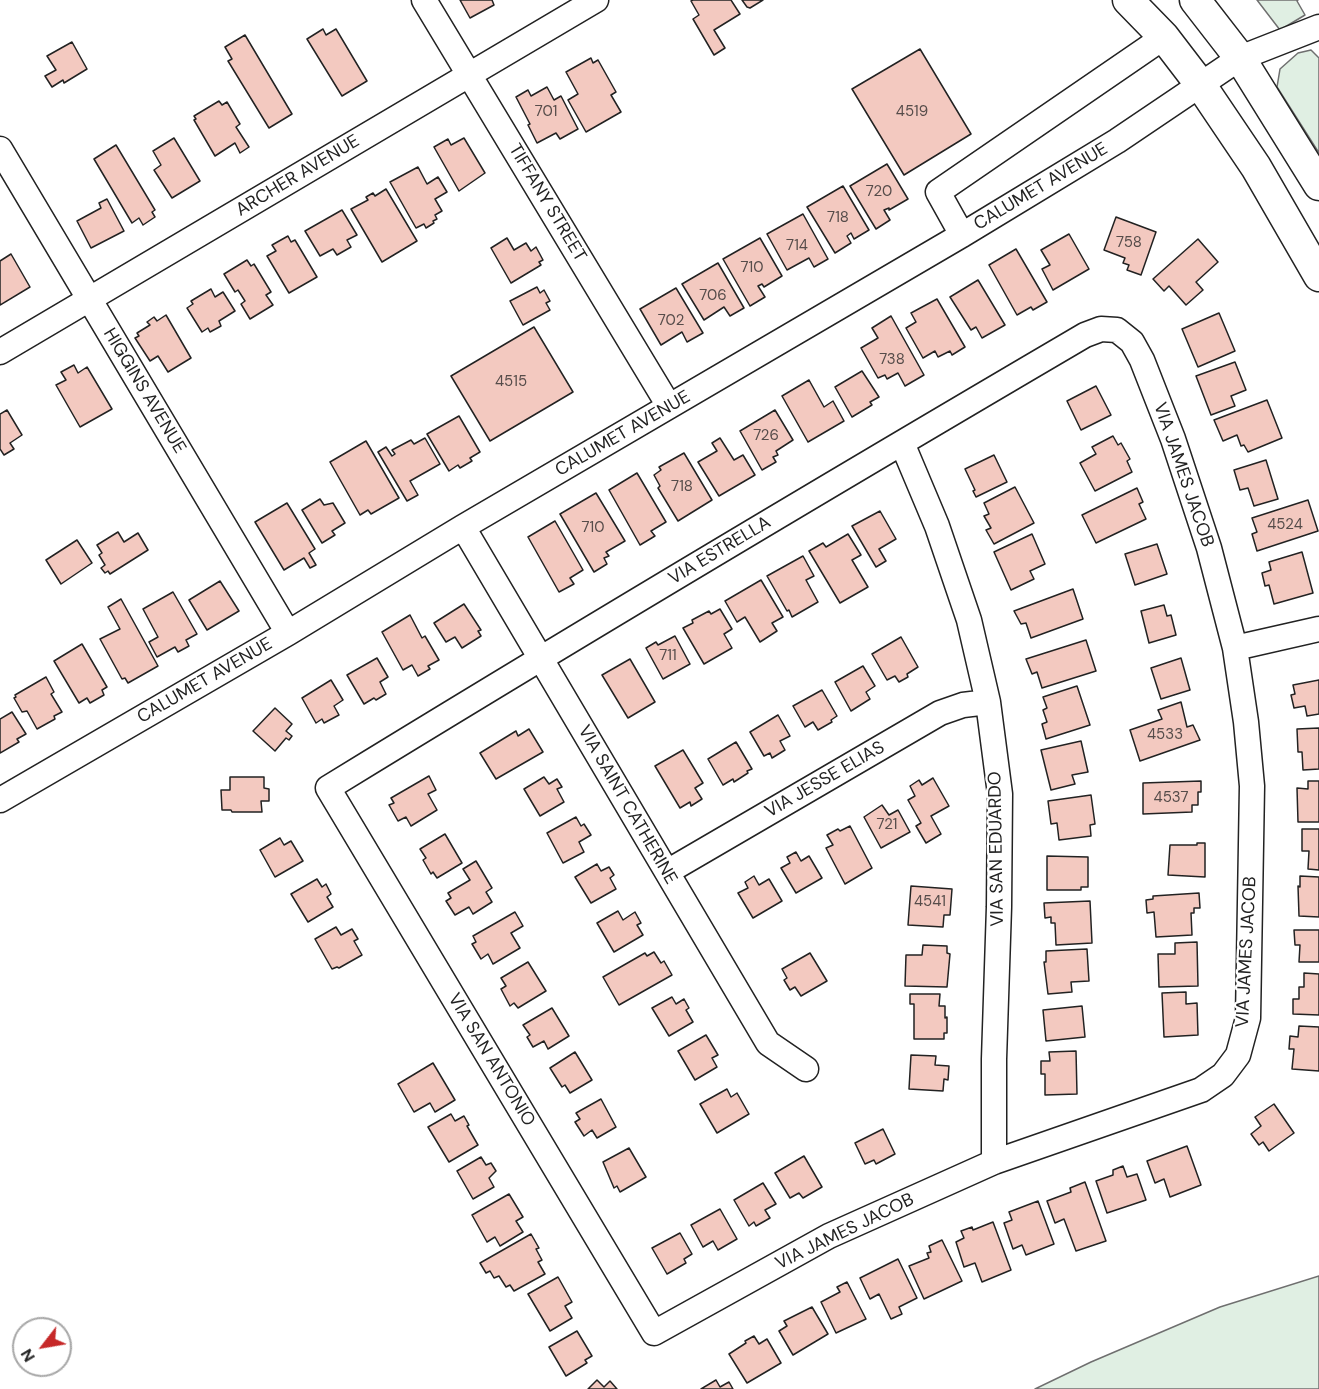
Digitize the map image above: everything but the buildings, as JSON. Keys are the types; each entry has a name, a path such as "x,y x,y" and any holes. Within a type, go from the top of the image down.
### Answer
{"main road":[{"path":"1128,0 1164,37 1200,84 1256,167 1319,276"},
{"path":"1195,0 1240,58 1319,185"}],"street":[{"name":"TIFFANY STREET","path":"424,0 669,406"},
{"name":"ARCHER AVENUE","path":"0,352 596,0"},
{"name":"CALUMET AVENUE","path":"0,800 288,633 463,527 962,235 1117,141 1240,58 1319,27"},
{"path":"962,235 938,192 1164,37"},
{"name":"HIGGINS AVENUE","path":"0,149 288,633"},
{"name":"VIA ESTRELLA","path":"328,788 541,657 1085,335 1101,329 1118,330"},
{"name":"VIA JAMES JACOB","path":"654,1333 829,1236 994,1162 1201,1090 1222,1075 1238,1055 1248,1018 1252,786 1246,722 1235,648 1209,548 1173,439 1142,360 1132,342 1118,330"},
{"name":"VIA SAN EDUARDO","path":"902,443 937,526 969,620 988,702 1000,794 994,1162"},
{"name":"VIA SAINT CATHERINE","path":"463,527 768,1043 807,1069"},
{"path":"1235,648 1319,629"},
{"name":"VIA JESSE ELIAS","path":"667,872 940,713 963,705 988,702"},
{"name":"VIA SAN ANTONIO","path":"328,788 654,1333"}],"green space":[{"path":"1257,0 1298,0 1305,15 1280,30"},
{"path":"1311,50 1319,58 1319,153 1277,87 1280,69 1298,53"},
{"path":"1319,1276 1319,1389 1035,1389 1091,1362 1220,1307"}]}
